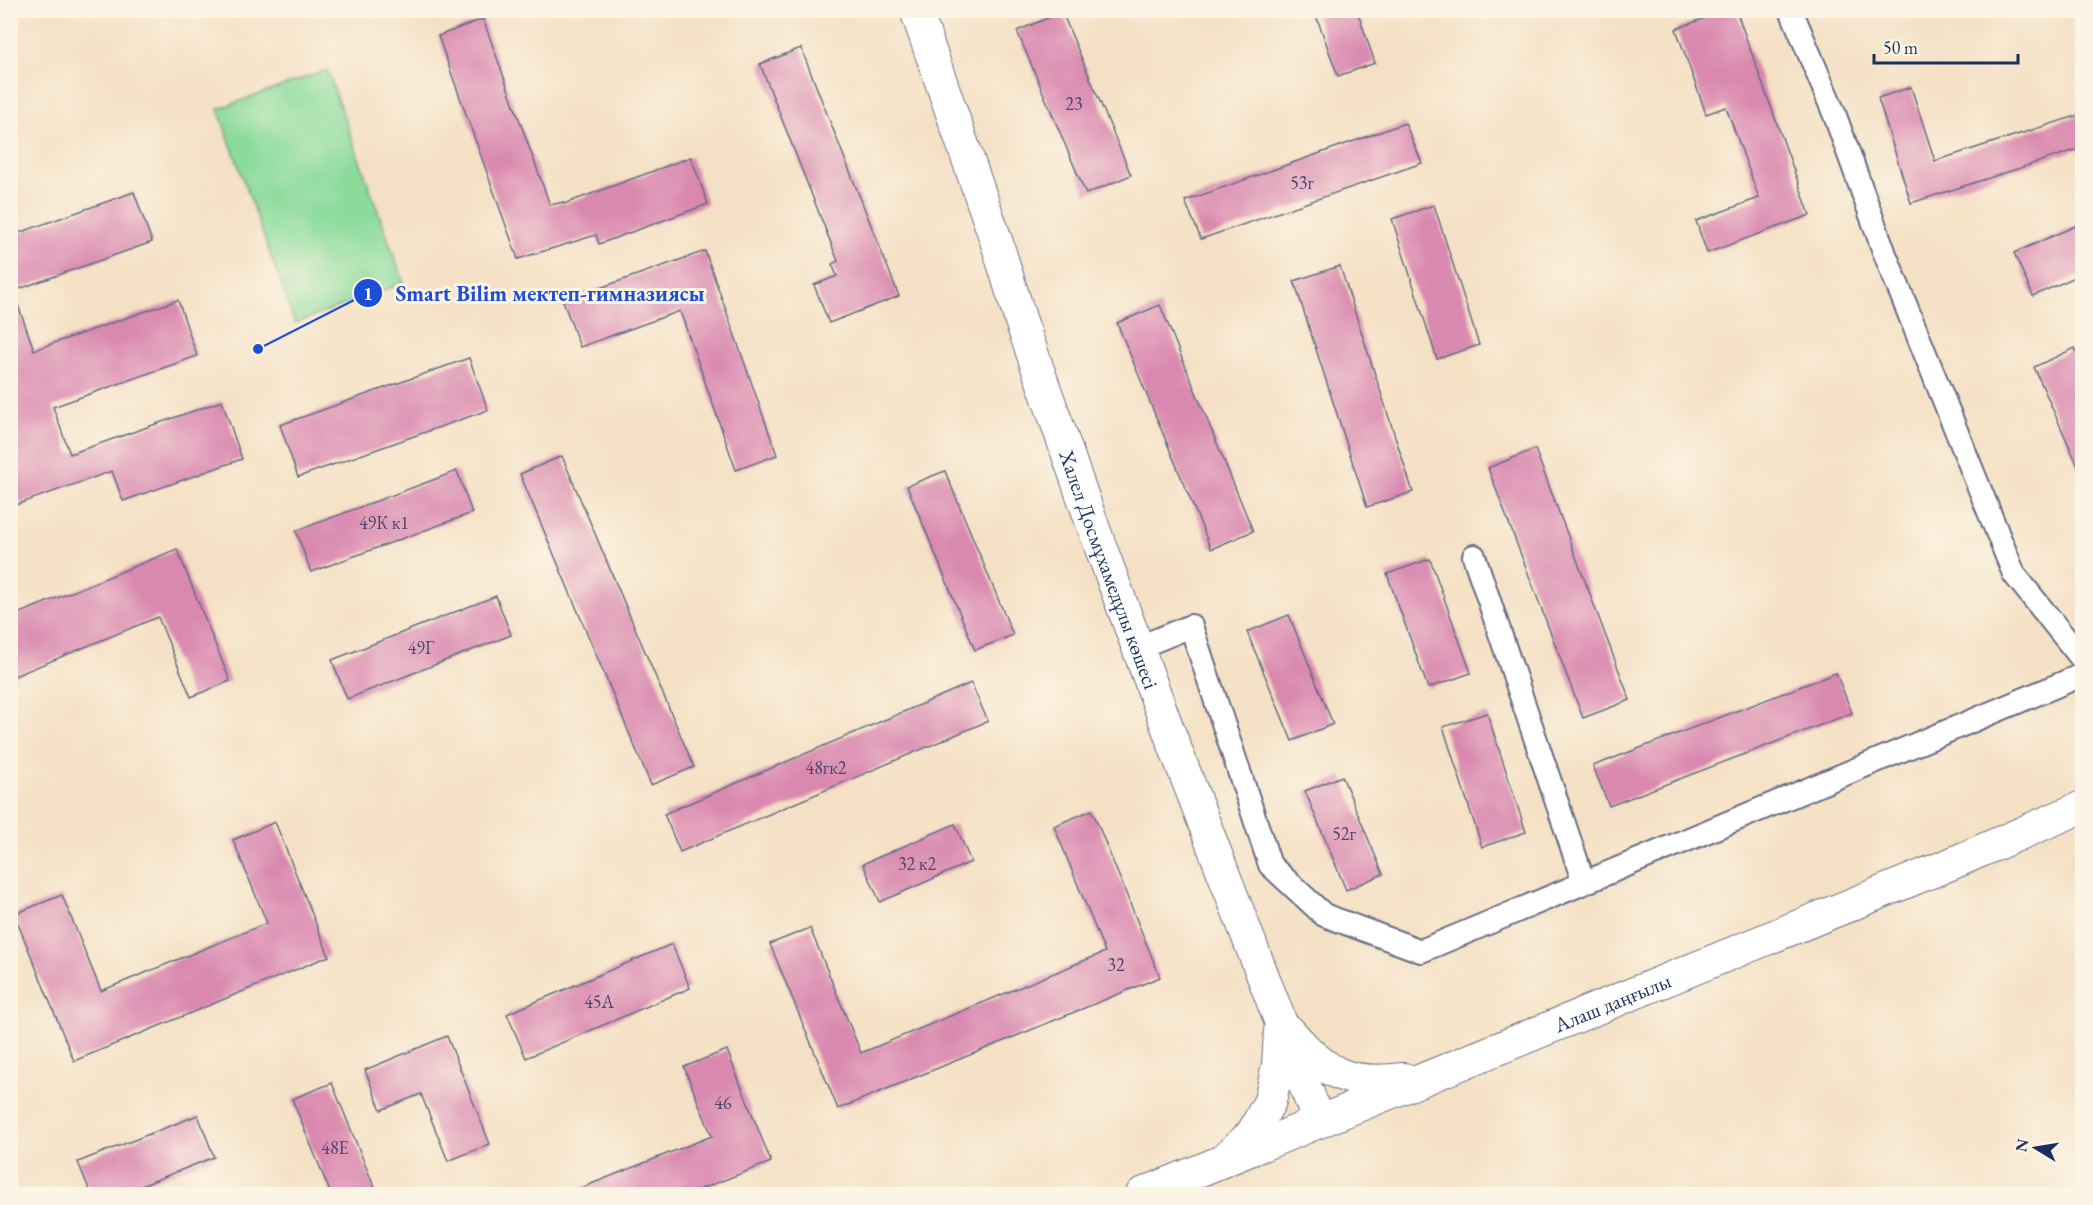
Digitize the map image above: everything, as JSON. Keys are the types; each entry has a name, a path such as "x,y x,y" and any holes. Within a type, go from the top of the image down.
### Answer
{"main road":[{"name":"Халел Досмұхамедұлы көшесі","path":"916,10 997,243 1020,318 1137,648 1319,1122"},
{"name":"Алаш даңғылы","path":"1142,1194 1942,868 2082,807"},
{"path":"1280,1021 1310,1054 1342,1076 1360,1081 1382,1082 1432,1076"},
{"path":"1222,1162 1252,1134 1269,1101 1278,1065 1280,1021"}],"street":[{"path":"1791,10 1834,113 1885,254 2014,574 2082,659"},
{"path":"1474,556 1584,883"},
{"path":"1137,648 1191,626 1269,865 1324,915 1421,951 2082,675"}],"green space":[{"path":"327,70 404,283 295,323 218,109"}],"building":[{"path":"1314,10 1357,10 1375,63 1338,76"},
{"path":"1726,10 1736,10 1810,215 1707,253 1696,221 1759,198 1726,107 1706,114 1676,29"},
{"path":"1062,12 1131,175 1086,194 1017,31"},
{"path":"483,19 550,205 563,202 564,204 691,157 708,204 599,244 596,235 518,259 438,36"},
{"path":"801,48 899,296 829,323 814,285 837,276 832,264 838,261 760,64"},
{"path":"1911,87 1935,161 2082,114 2082,148 1911,203 1878,98"},
{"path":"1405,123 1422,163 1201,239 1185,201"},
{"path":"134,192 152,242 13,291 34,350 178,300 197,356 53,407 70,454 222,401 242,459 123,501 112,471 10,507 10,236"},
{"path":"1434,205 1479,345 1437,359 1392,219"},
{"path":"2082,223 2082,274 2033,296 2014,253"},
{"path":"705,251 777,455 736,470 680,311 580,347 563,301"},
{"path":"1340,266 1413,492 1367,507 1294,281"},
{"path":"1160,305 1253,531 1211,549 1117,323"},
{"path":"2075,348 2082,364 2082,475 2034,367"},
{"path":"469,358 488,410 298,477 280,425"},
{"path":"1535,449 1630,700 1583,718 1488,468"},
{"path":"562,456 694,767 651,785 520,474"},
{"path":"457,471 472,513 311,572 296,531"},
{"path":"945,471 1013,635 975,650 907,486"},
{"path":"177,549 230,681 191,697 158,617 10,678 10,617"},
{"path":"1430,559 1471,673 1428,688 1387,574"},
{"path":"496,596 511,635 347,699 332,660"},
{"path":"1289,615 1333,724 1292,741 1247,632"},
{"path":"1836,673 1852,713 1609,806 1593,766"},
{"path":"971,683 988,721 680,852 664,814"},
{"path":"1487,713 1526,832 1482,847 1443,727"},
{"path":"1342,776 1383,874 1346,890 1305,791"},
{"path":"1092,810 1160,977 838,1109 770,944 810,928 861,1053 1105,952 1054,826"},
{"path":"275,822 329,956 74,1061 14,914 62,895 101,991 267,923 233,840"},
{"path":"955,824 971,862 880,902 863,864"},
{"path":"672,944 690,988 526,1058 507,1014"},
{"path":"447,1036 490,1144 448,1161 421,1094 381,1110 365,1070"},
{"path":"727,1050 771,1162 688,1194 566,1194 712,1136 684,1067"},
{"path":"332,1083 377,1194 331,1194 292,1099"},
{"path":"198,1115 214,1157 136,1188 139,1194 91,1194 78,1162"}],"place":[{"name":"Smart Bilim мектеп-гимназиясы","path":"258,349"}]}
